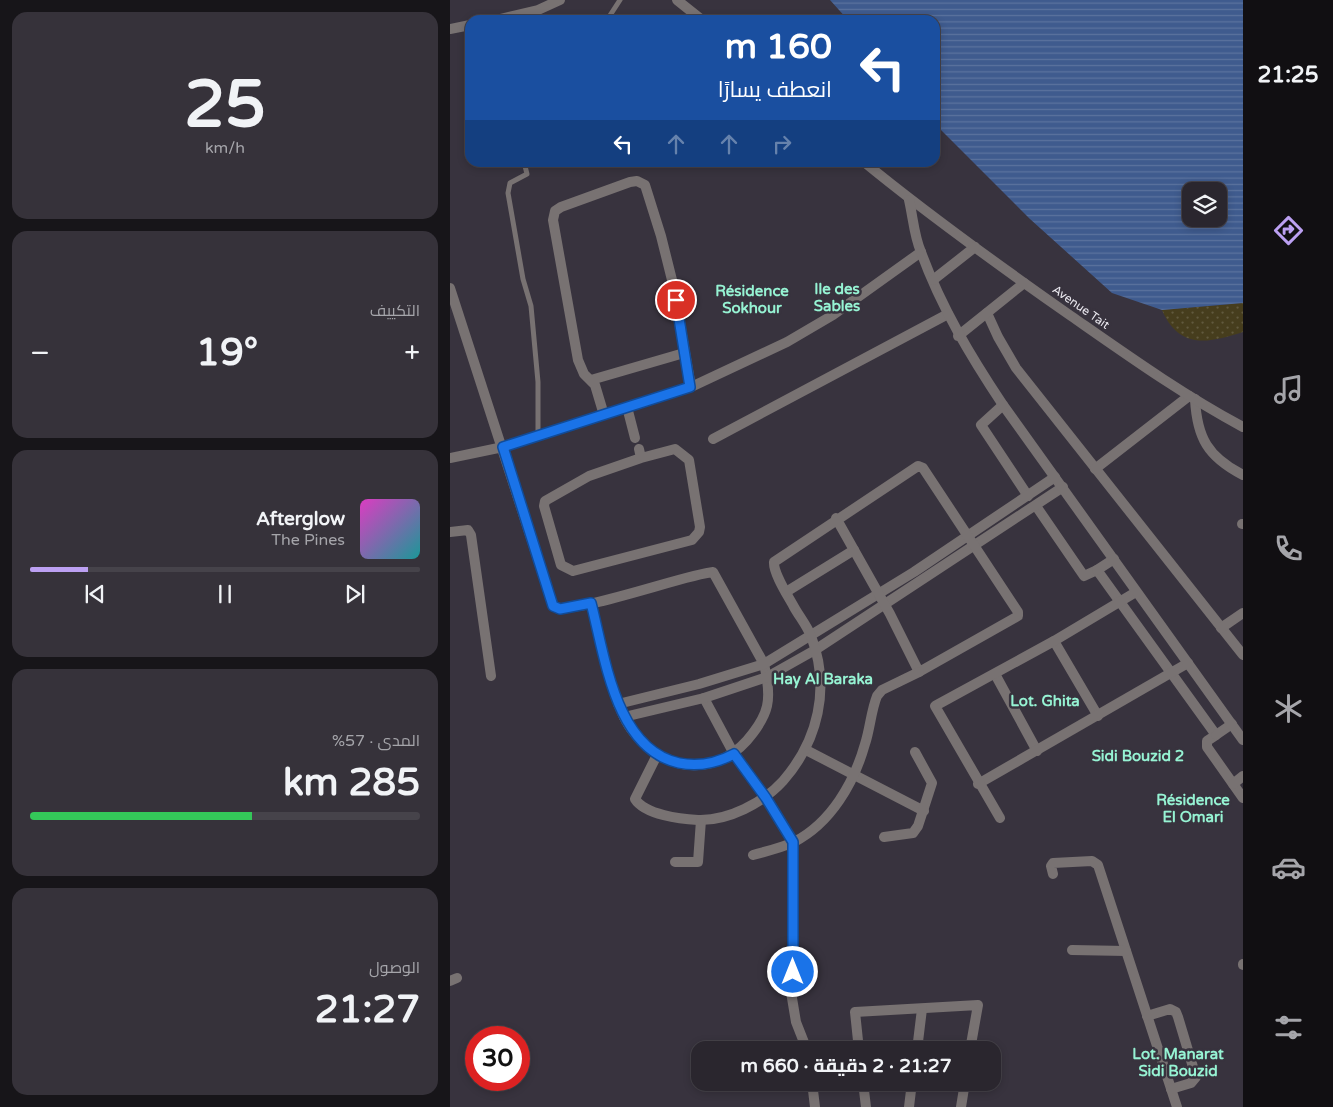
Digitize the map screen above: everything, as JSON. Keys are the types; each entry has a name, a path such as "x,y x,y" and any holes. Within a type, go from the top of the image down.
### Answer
{"street":[{"path":"517,15 538,10 560,0"},
{"path":"677,0 696,15"},
{"path":"450,29 465,26"},
{"name":"Avenue Tait","path":"870,167 909,200 1024,283 1192,398 1243,428"},
{"path":"604,415 595,385 584,374 578,360 554,228 554,215 561,208 630,182 637,181 644,185 661,236 674,288 690,387"},
{"path":"909,200 921,252 958,336 1003,405 1243,740"},
{"path":"933,280 975,247"},
{"path":"450,458 503,447 690,387 787,342 833,315 921,252"},
{"path":"958,336 1024,283"},
{"path":"450,288 553,606 560,609 591,603 713,572 764,664 767,677 767,705 762,718 747,741 734,754 721,760 688,765 657,755 632,732 618,704 591,603"},
{"path":"987,313 1016,368 1243,655"},
{"path":"713,439 948,314"},
{"path":"591,380 684,353"},
{"path":"1094,469 1192,398 1200,436 1217,459 1243,474"},
{"path":"1003,405 981,425 1028,496"},
{"path":"627,407 635,438"},
{"path":"674,449 689,460 700,527 697,537 692,540 573,571 564,568 561,565 544,506 545,501 589,476 640,454 674,449"},
{"path":"657,755 635,797 636,801 660,814 701,820 723,816 766,798 791,772 806,750 816,723 821,691 811,636 786,592 774,562 907,471 920,466 1019,614 918,672 882,690 877,696 864,746 854,777 847,789 810,832 793,842 753,855"},
{"path":"624,717 704,698 767,677 814,650 968,536 1055,477"},
{"path":"618,704 699,684 764,664 974,546 1063,488"},
{"path":"1036,506 1084,576 1114,559"},
{"path":"836,518 881,599 918,672"},
{"path":"450,532 464,529 468,530 471,535 491,676"},
{"path":"786,592 854,550"},
{"path":"1097,570 1216,735"},
{"path":"1000,818 978,784 935,706 1054,641 1136,592"},
{"path":"1221,628 1243,613"},
{"path":"1054,641 1098,716"},
{"path":"978,784 1188,664"},
{"path":"995,674 1037,751"},
{"path":"704,698 734,754 766,798 793,842 793,972 791,992 796,1022 803,1041"},
{"path":"1232,724 1206,743 1243,798"},
{"path":"806,750 854,777 924,811"},
{"path":"884,838 914,833 924,811 932,783 915,752"},
{"path":"1233,784 1243,776"},
{"path":"675,862 698,862 701,820"},
{"path":"1052,874 1051,866 1053,863 1089,861 1096,863 1177,1107"},
{"path":"1072,950 1126,951"},
{"path":"858,1041 855,1012 978,1006 972,1041"},
{"path":"918,1041 922,1009"},
{"path":"1147,1016 1170,1009 1176,1012 1178,1017 1196,1077 1191,1083 1171,1089"},
{"path":"813,1091 815,1107"},
{"path":"864,1091 866,1107"},
{"path":"909,1107 911,1091"},
{"path":"961,1107 964,1091"}],"lane":[{"path":"610,15 620,0"},
{"path":"525,167 527,174 510,183 508,193 523,279 530,306 538,382 538,436"}],"sand":[{"path":"1243,303 1243,332 1207,340 1196,340 1177,332 1169,323 1162,310"}],"water":[{"path":"830,0 1243,0 1243,303 1162,310 1112,293 1030,219 940,129 940,15 844,15"}],"district":[{"name":"Ile des Sables","path":"837,298"},
{"name":"Résidence Sokhour","path":"752,300"},
{"name":"Hay Al Baraka","path":"823,679"},
{"name":"Lot. Ghita","path":"1045,701"},
{"name":"Sidi Bouzid 2","path":"1138,756"},
{"name":"Résidence El Omari","path":"1193,808"},
{"name":"Lot. Manarat Sidi Bouzid","path":"1178,1062"}],"route":[{"path":"676,300 690,387 503,447 553,606 560,609 591,603 618,704 632,732 657,755 673,762 688,765 704,764 721,760 734,754 766,798 793,842 793,972"}]}
